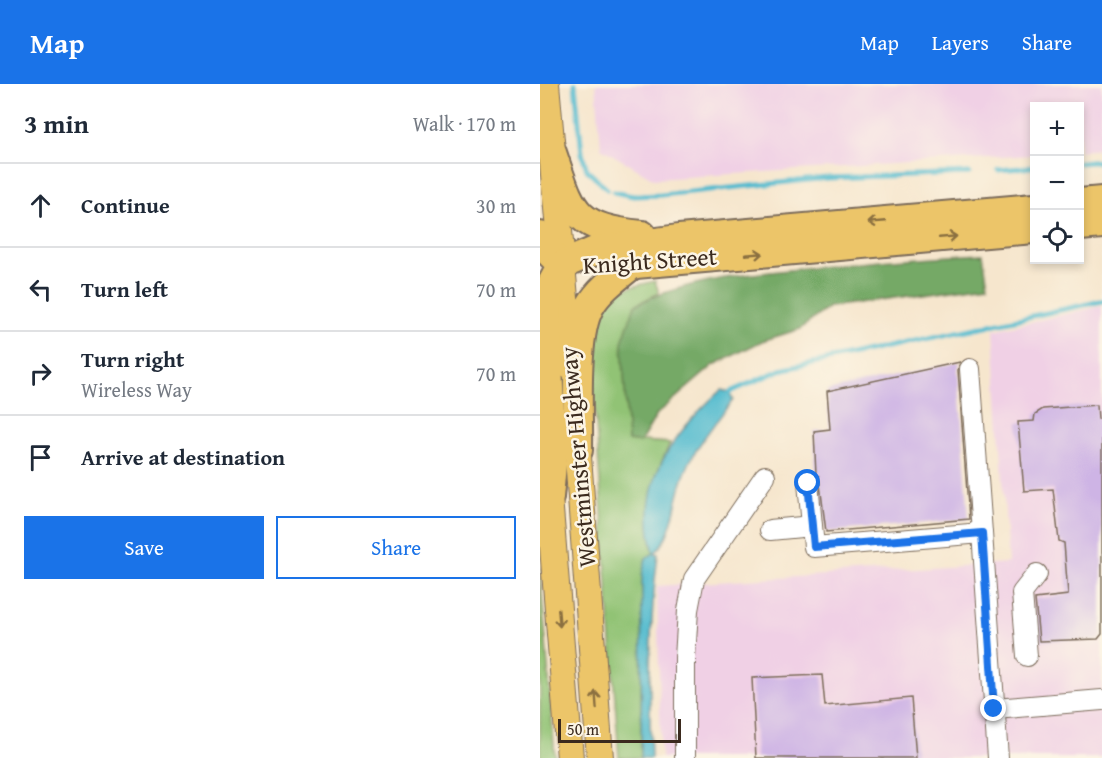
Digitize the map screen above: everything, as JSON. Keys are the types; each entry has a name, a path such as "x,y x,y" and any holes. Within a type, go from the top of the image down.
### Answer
{"highway":[{"path":"551,150 569,202 584,221 598,228 679,239"},
{"path":"1084,203 1102,201"},
{"name":"Knight Street","path":"562,265 597,250 679,239 1030,208"},
{"path":"1084,225 1102,224"},
{"name":"Knight Street","path":"562,265 587,267 633,264 1030,230"},
{"path":"540,236 549,252 562,265 549,289 546,312 552,464 549,497"},
{"path":"578,450 580,352 585,320 597,297 633,264"}],"main road":[{"name":"Westminster Highway","path":"546,84 578,450 600,758"},
{"name":"Westminster Highway","path":"540,440 549,497 570,758"}],"street":[{"path":"970,369 998,758"},
{"path":"685,758 685,657 688,610 694,579 765,476"},
{"path":"808,483 814,547 982,533"},
{"path":"770,530 812,526"},
{"path":"1027,656 1022,592 1037,574"},
{"path":"994,709 1102,700"}],"shaded area":[{"path":"596,84 1102,84 1102,149 1084,151 1084,102 1030,102 1030,155 654,179 601,148"},
{"path":"1102,306 1102,758 661,758 657,586 1008,563 994,330"}],"green space":[{"path":"983,254 988,285 829,307 800,329 762,341 714,365 657,414 640,443 628,441 622,342 635,305 678,289 724,278 880,261"},
{"path":"655,281 659,293 635,305 628,440 670,443 657,473 651,543 654,554 646,558 642,575 641,758 619,758 590,337 592,323 616,291"},
{"path":"540,566 555,758 540,758"}],"water":[{"path":"721,390 730,392 733,400 690,461 682,481 671,525 655,553 658,554 650,656 651,758 641,758 642,575 646,558 654,553 649,528 649,504 654,482 673,442 687,424"}],"building":[{"path":"960,362 958,370 969,519 826,532 819,476 816,475 814,431 830,429 827,391"},
{"path":"1097,405 1098,419 1102,419 1102,634 1098,639 1039,641 1035,599 1068,595 1064,543 1059,541 1053,489 1024,491 1018,422 1034,421 1035,414 1043,409"},
{"path":"822,675 825,706 911,698 916,758 756,758 752,678"}],"waterway":[{"path":"575,84 582,153 587,170 607,189"},
{"path":"1084,163 1102,161"},
{"path":"998,170 1030,167"},
{"path":"614,192 633,196 661,195 827,178 969,173"},
{"path":"730,392 780,370 1102,301"}],"route":[{"path":"808,483 814,547 982,533 994,709"}]}
